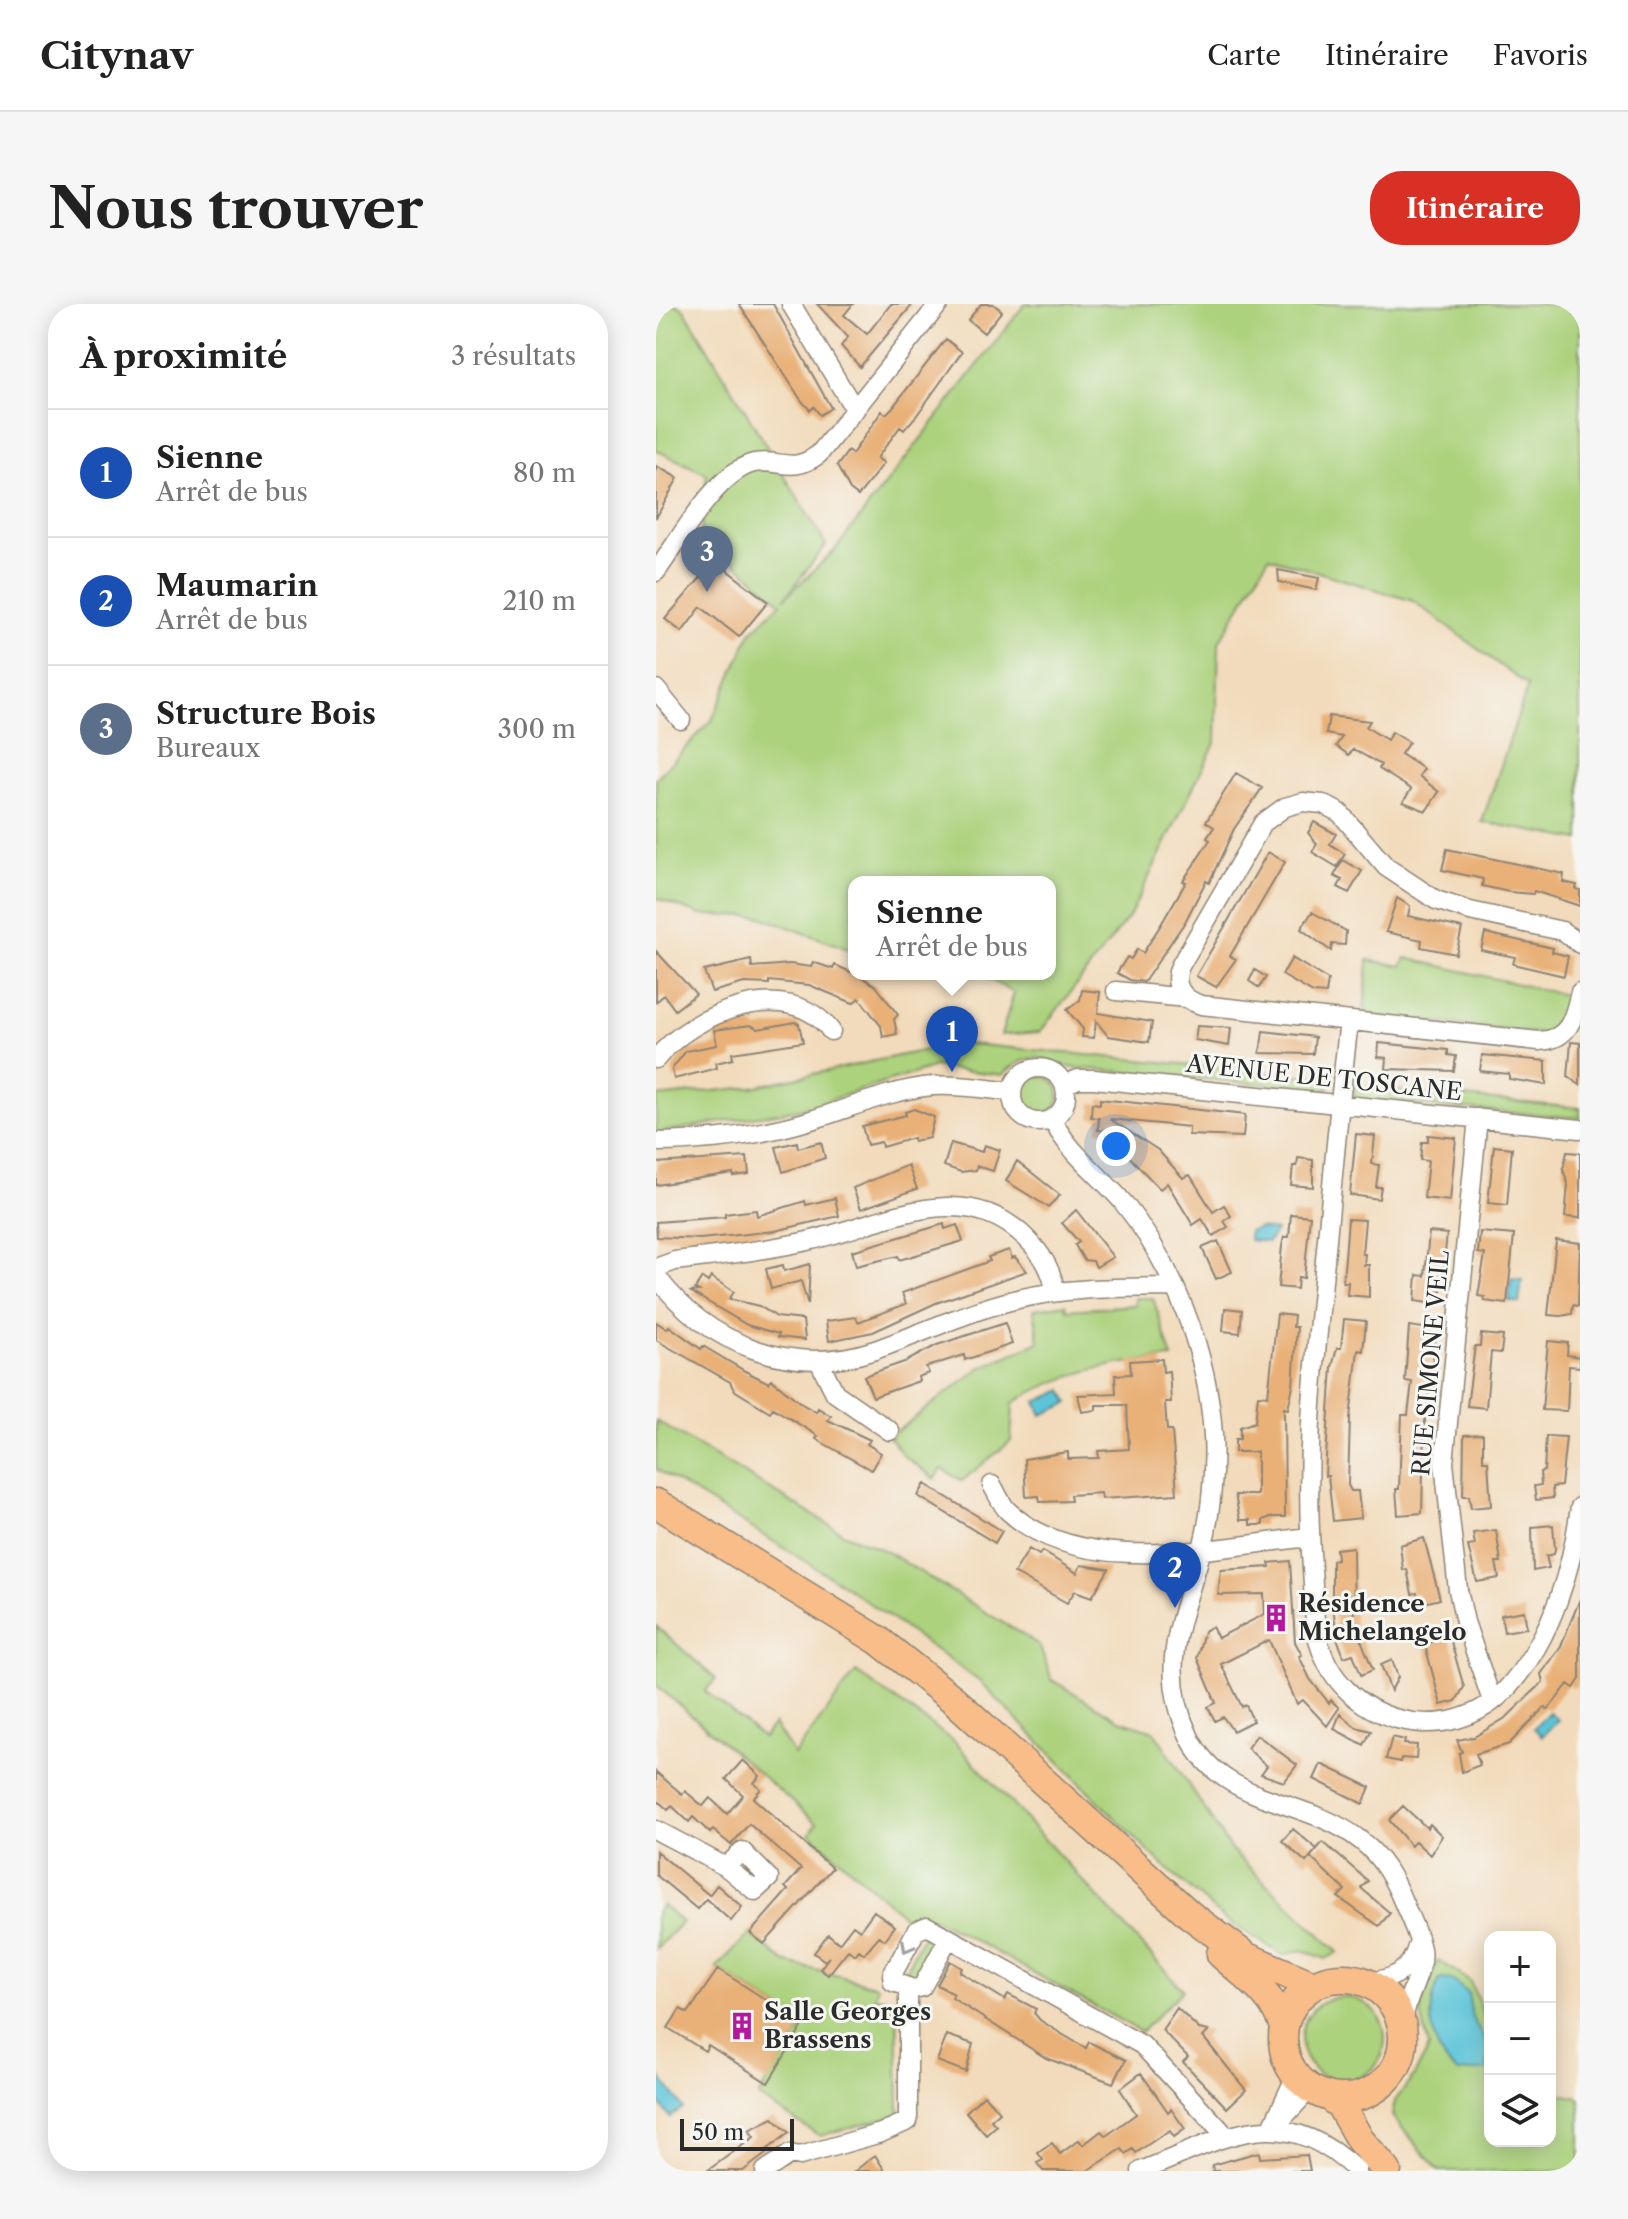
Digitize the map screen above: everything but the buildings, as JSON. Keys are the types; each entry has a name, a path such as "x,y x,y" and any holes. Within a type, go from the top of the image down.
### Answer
{"main road":[{"path":"656,1503 878,1640 954,1700 1190,1915 1247,1957 1313,1985"},
{"path":"954,1700 1113,1858 1270,1998 1278,2008 1284,2027 1284,2047 1290,2066 1321,2094 1340,2105 1360,2140 1387,2171"},
{"path":"1284,2027 1294,2003 1313,1985 1347,1977 1364,1981 1381,1991 1395,2006 1403,2024 1404,2044 1399,2063 1387,2080 1372,2092 1358,2097 1321,2094"},
{"path":"1372,2092 1372,2127 1407,2171"}],"street":[{"path":"791,304 855,410"},
{"path":"656,572 732,473 759,463 793,466 811,460 939,304"},
{"path":"656,689 681,720"},
{"path":"1186,998 1177,983 1180,966 1258,831 1276,812 1303,802 1323,804 1340,813 1386,867 1436,900 1470,911 1562,931 1580,944"},
{"path":"1116,991 1186,998 1201,1005 1546,1041 1559,1037 1572,1024 1580,992"},
{"path":"656,1059 690,1027 739,1007 773,1005 811,1010 831,1031"},
{"path":"1349,1021 1308,1426 1310,1537 1320,1646 1333,1675 1353,1697 1390,1719 1421,1724 1451,1722 1492,1701 1522,1670 1550,1618 1568,1570 1580,1507"},
{"path":"1037,1067 1052,1071 1064,1085 1065,1100 1052,1119 1038,1122 1023,1117 1016,1110 1012,1092 1020,1075 1037,1067"},
{"name":"AVENUE DE TOSCANE","path":"1064,1085 1078,1079 1094,1079 1580,1129"},
{"path":"656,1142 708,1141 805,1123 892,1094 931,1087 1012,1092"},
{"name":"RUE SIMONE VEIL","path":"1478,1118 1444,1463 1444,1495 1465,1622 1492,1701"},
{"path":"1052,1119 1068,1144 1104,1181 1138,1223 1175,1287 1195,1345 1213,1436 1202,1547 1172,1655 1174,1699 1191,1741 1208,1763 1234,1785 1253,1796 1329,1822 1359,1839 1393,1879 1417,1936 1421,1965 1403,2007 1403,2024"},
{"path":"656,1268 675,1261 802,1243 922,1207 947,1204 979,1209 1021,1233 1050,1268 1055,1292"},
{"path":"656,1276 675,1299 715,1332 757,1352 789,1360 819,1361 873,1351 972,1311 1055,1292 1175,1287"},
{"path":"819,1361 835,1393 890,1431"},
{"path":"992,1485 1007,1510 1029,1525 1084,1547 1135,1554 1310,1537"},
{"path":"656,1830 726,1867"},
{"path":"948,1939 922,1987 908,1988 893,1982 892,1975 916,1931 927,1926 1142,2045 1227,2137"},
{"path":"1364,1981 1377,1982 1403,1971 1412,1961 1417,1936"},
{"path":"765,2171 784,2157 801,2164 908,2121 908,1988"},
{"path":"1271,2126 1293,2082 1290,2066"},
{"path":"1271,2126 1305,2094 1321,2094"},
{"path":"1141,2171 1227,2137 1271,2126 1327,2146 1357,2171"}],"green space":[{"path":"656,304 675,304 684,309 826,545 784,599 834,551 1025,304 1580,304 1580,840 1482,822 1528,686 1413,601 1269,557 1219,642 1216,741 1130,915 1040,1032 1001,1035 1014,993 991,980 1056,980 1056,876 848,876 848,949 758,916 701,915 656,898 656,779 712,720 751,632 781,603 701,533 707,474 656,450"},
{"path":"1406,958 1565,995 1562,1018 1551,1035 1364,1014 1368,960 1402,966"},
{"path":"959,1043 1331,1078 1328,1090 1068,1067 1033,1058 1018,1063 1002,1075 935,1067 800,1109 656,1133 656,1097 752,1087"},
{"path":"1040,1076 1053,1082 1059,1095 1053,1108 1040,1114 1027,1108 1021,1095 1027,1082"},
{"path":"1351,1086 1580,1108 1580,1118 1357,1100"},
{"path":"1135,1298 1153,1298 1172,1358 1090,1370 1051,1383 1013,1403 1011,1441 962,1481 942,1469 935,1479 904,1456 889,1437 980,1368 1039,1342 1034,1309 1066,1304 1067,1310 1135,1305"},
{"path":"656,1421 845,1534 886,1551 1039,1645 1052,1680 1120,1720 1154,1731 1231,1850 1338,1952 1326,1959 1303,1950 1283,1955 1226,1920 1156,1859 979,1681 842,1584 656,1469"},
{"path":"656,1626 716,1679 705,1691 763,1738 774,1724 794,1755 856,1672 954,1741 1183,1990 1141,2032 934,1918 909,1921 810,1833 817,1823 656,1685"},
{"path":"662,1905 682,1922 656,1949 656,1912"},
{"path":"750,1933 784,1962 878,1986 875,1997 897,2001 899,2114 820,2136 758,2097 804,2024 716,1968"},
{"path":"923,1935 938,1942 917,1984 902,1977"},
{"path":"1438,1960 1470,1981 1484,2016 1484,2147 1556,2147 1556,2093 1580,2098 1580,2171 1439,2171 1392,2116 1395,2101 1414,2076 1429,2048 1420,2009"},
{"path":"1343,1997 1359,2000 1373,2009 1382,2023 1385,2039 1382,2055 1373,2069 1359,2078 1343,2081 1327,2078 1313,2069 1304,2055 1301,2039 1304,2023 1313,2009 1327,2000"}],"water":[{"path":"1259,1228 1276,1231 1268,1242 1249,1240 1249,1231"},
{"path":"1511,1279 1522,1280 1519,1303 1509,1301"},
{"path":"1063,1390 1069,1403 1042,1415 1036,1402"},
{"path":"1549,1712 1558,1720 1542,1736 1534,1728"},
{"path":"1440,1979 1452,1980 1468,1993 1472,2018 1484,2038 1484,2070 1458,2073 1441,2053 1432,2030 1435,1992"},
{"path":"656,2071 683,2108 670,2117 656,2098"}],"place":[{"name":"Structure Bois","path":"707,592"},
{"name":"Sienne","path":"952,1072"},
{"name":"Maumarin","path":"1175,1608"},
{"name":"Résidence Michelangelo","path":"1276,1618"},
{"name":"Salle Georges Brassens","path":"742,2026"}]}
